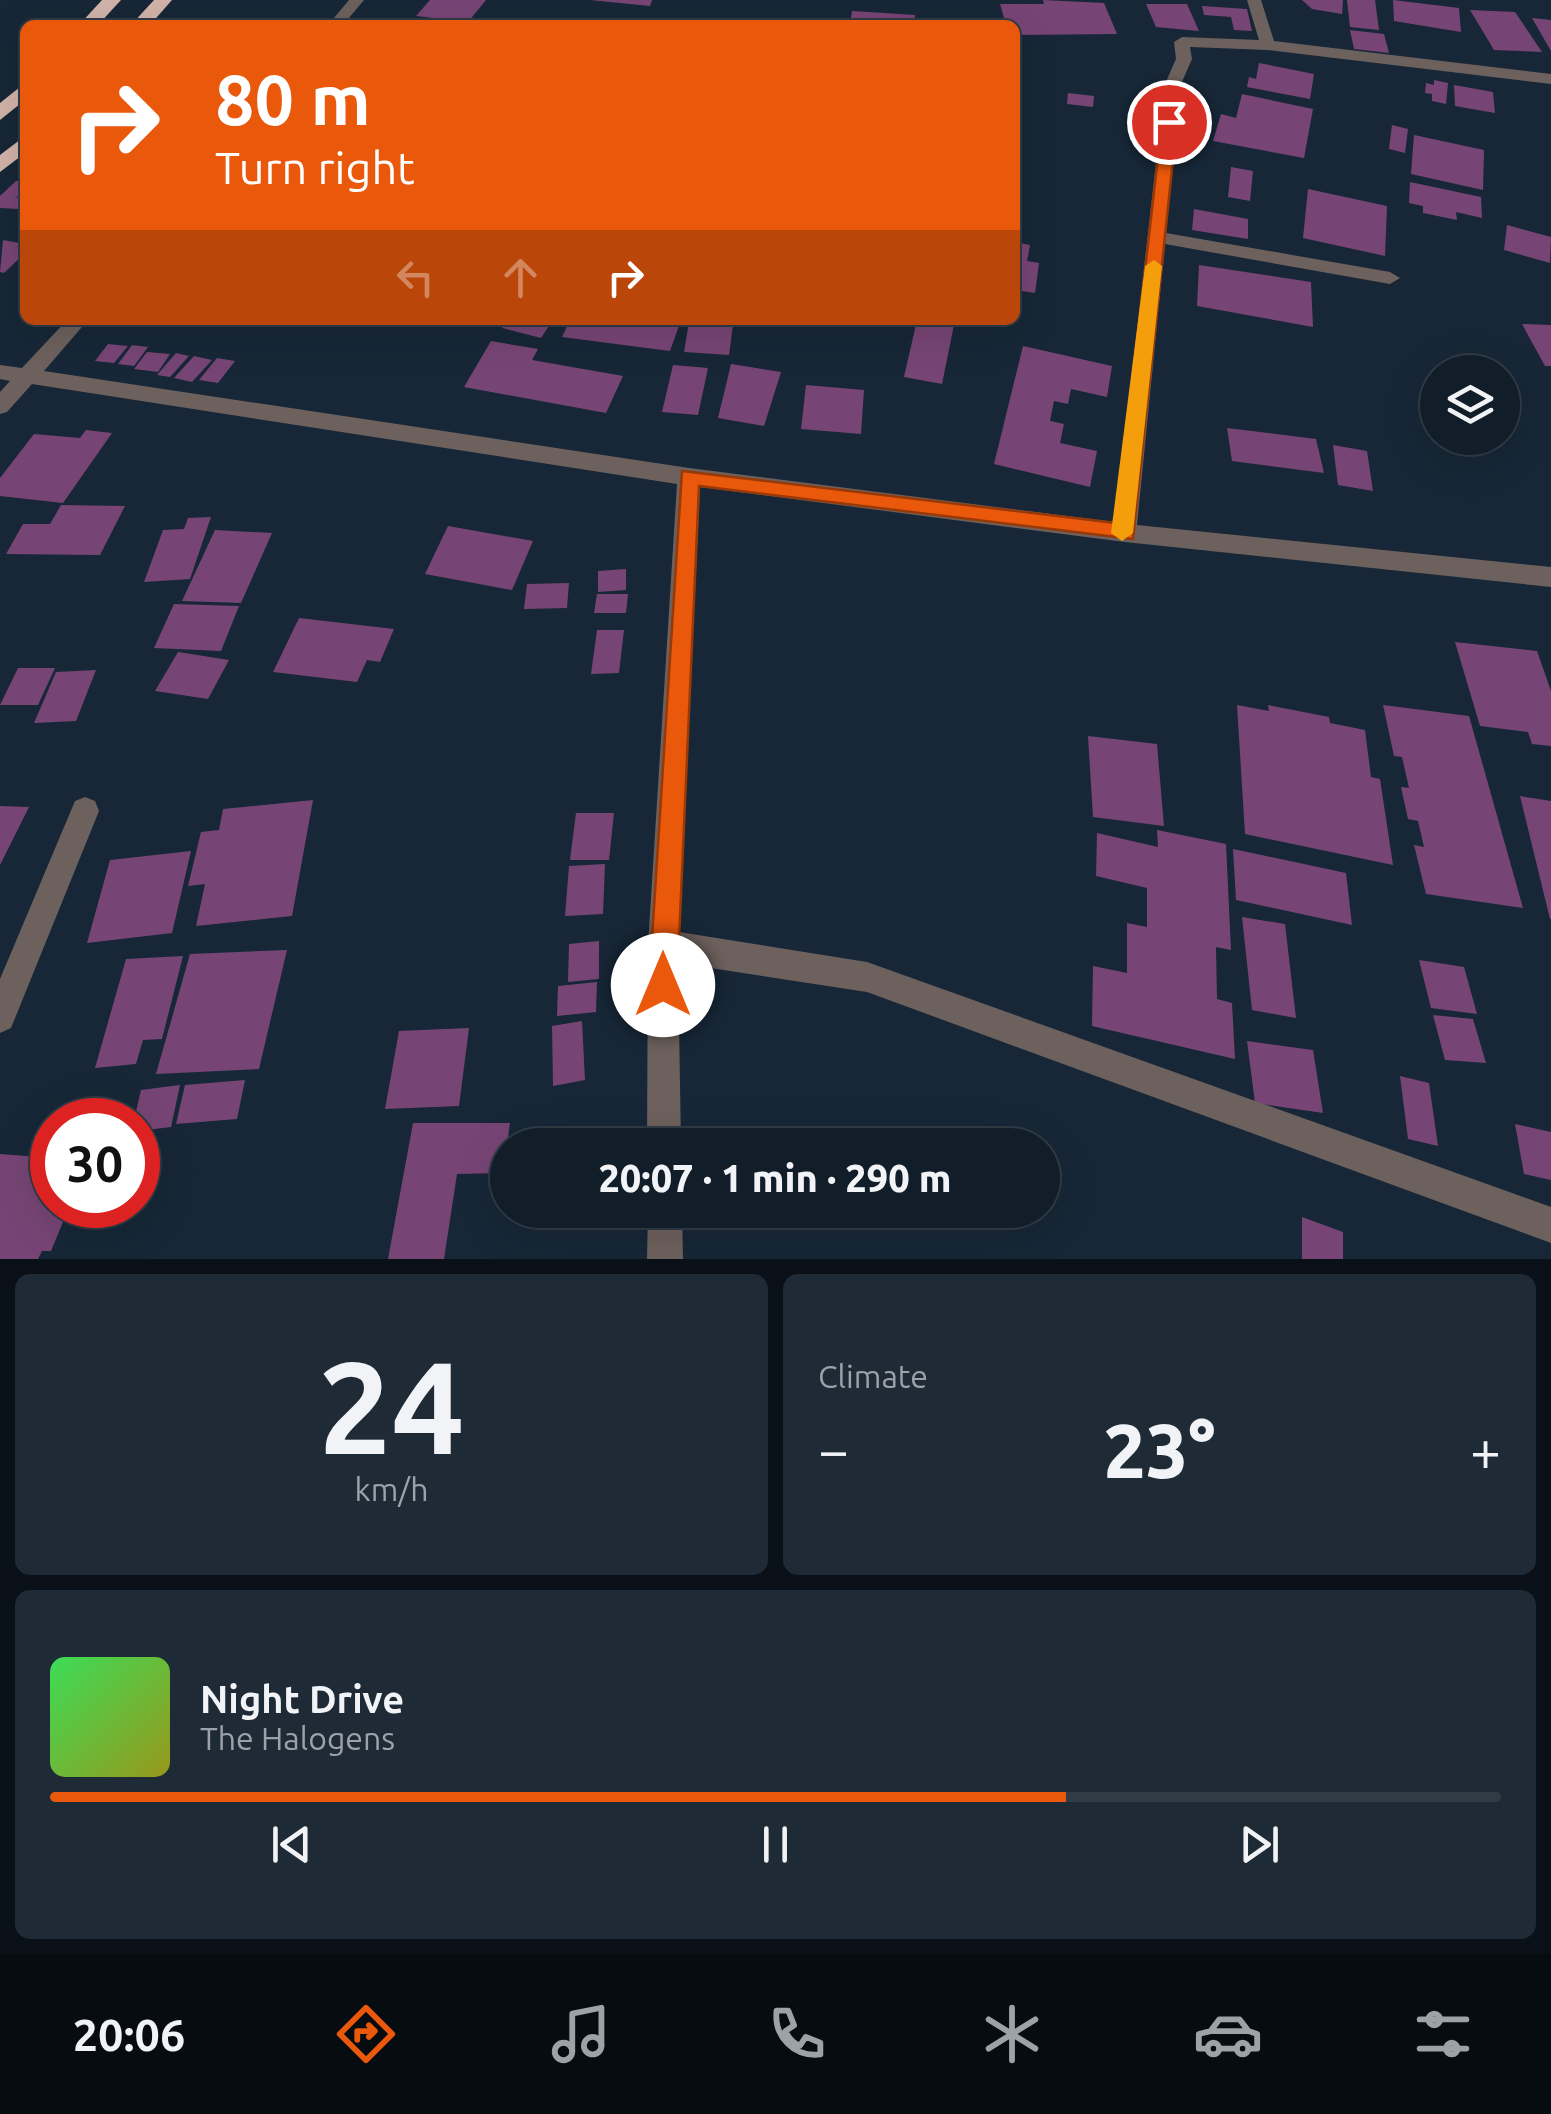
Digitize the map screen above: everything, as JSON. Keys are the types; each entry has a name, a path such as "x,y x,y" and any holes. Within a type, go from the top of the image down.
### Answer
{"highway":[{"path":"93,20 112,0"},
{"path":"145,20 163,0"},
{"path":"1,111 20,94"},
{"path":"0,166 20,147"}],"street":[{"path":"339,20 356,0"},
{"path":"1254,0 1268,45"},
{"path":"1125,533 1173,84 1184,59 1182,42 1268,45 1551,79"},
{"path":"1157,237 1390,278"},
{"path":"0,406 11,375 72,325"},
{"path":"11,375 690,477 1125,533 1551,576"},
{"path":"664,1128 662,945 690,477"},
{"path":"0,1016 85,811"},
{"path":"662,945 867,977 1551,1226"},
{"path":"665,1228 665,1259"}],"building":[{"path":"430,0 486,0 470,20 416,16"},
{"path":"590,0 652,0 650,6"},
{"path":"1043,0 1104,3 1117,34 1020,35 1020,20 1005,20 1000,4 1044,4"},
{"path":"1302,0 1343,0 1342,14 1312,9"},
{"path":"1347,0 1375,0 1379,30 1350,27"},
{"path":"1393,0 1459,8 1461,32 1394,21"},
{"path":"1146,4 1187,4 1199,31 1156,27"},
{"path":"1202,6 1247,9 1252,31 1234,30 1231,17 1204,15"},
{"path":"1470,10 1515,12 1542,52 1494,50"},
{"path":"852,11 915,15 914,20 851,20"},
{"path":"1532,18 1551,20 1551,51"},
{"path":"1350,30 1384,34 1389,53 1354,49"},
{"path":"1259,63 1314,74 1310,99 1247,87 1249,77 1256,79"},
{"path":"1434,80 1448,83 1446,104 1432,101 1432,94 1425,93 1426,83 1434,85"},
{"path":"1454,85 1493,92 1495,113 1455,106"},
{"path":"1068,93 1094,96 1093,107 1067,104"},
{"path":"1242,94 1313,109 1304,158 1213,141 1221,114 1236,118"},
{"path":"1392,125 1408,129 1405,153 1389,149"},
{"path":"1414,135 1484,150 1483,190 1411,174"},
{"path":"1231,167 1253,171 1250,201 1228,197"},
{"path":"20,181 20,196 15,197 20,198 18,209 0,208 0,196"},
{"path":"1410,182 1481,197 1482,218 1456,212 1457,220 1423,213 1423,206 1409,203"},
{"path":"1308,189 1387,206 1385,256 1303,238"},
{"path":"1194,209 1248,219 1248,239 1192,230"},
{"path":"1507,225 1551,237 1550,263 1504,250"},
{"path":"3,240 20,243 20,258 4,273 0,272"},
{"path":"1020,243 1030,245 1027,261 1039,263 1035,293 1022,291 1020,306"},
{"path":"1199,265 1311,282 1313,327 1197,306"},
{"path":"1522,324 1551,325 1551,366 1545,366"},
{"path":"504,325 550,325 541,338 502,328"},
{"path":"568,325 679,325 670,351 562,337"},
{"path":"688,325 733,325 729,355 684,352"},
{"path":"916,325 954,325 942,384 904,377"},
{"path":"491,341 538,349 532,360 623,376 606,413 464,387"},
{"path":"108,344 128,346 114,363 95,361"},
{"path":"132,345 148,347 134,366 118,364"},
{"path":"1023,346 1112,366 1107,397 1071,389 1068,404 1054,401 1050,421 1064,424 1060,443 1097,451 1090,487 994,464"},
{"path":"147,352 170,354 158,372 134,369"},
{"path":"176,353 189,356 170,377 157,375"},
{"path":"194,356 212,360 192,382 174,378"},
{"path":"217,358 235,361 218,383 199,380"},
{"path":"731,364 781,372 764,426 718,418"},
{"path":"673,365 708,368 698,415 662,412"},
{"path":"806,385 864,390 861,434 801,429"},
{"path":"1227,428 1316,439 1324,473 1232,461"},
{"path":"86,430 112,433 63,503 0,496 0,478 34,434 80,438"},
{"path":"1333,445 1367,451 1373,491 1338,485"},
{"path":"61,505 125,506 100,555 6,554 23,524 50,524"},
{"path":"211,517 190,579 144,582 163,530 184,529 188,518"},
{"path":"448,526 533,541 512,590 425,574"},
{"path":"215,530 272,533 241,603 182,601"},
{"path":"626,569 626,590 598,592 598,571"},
{"path":"569,583 567,608 524,609 527,584"},
{"path":"597,594 628,594 626,613 594,613"},
{"path":"174,604 239,606 221,651 154,648"},
{"path":"299,618 394,629 380,662 367,660 357,682 273,672"},
{"path":"597,630 624,630 619,673 591,674"},
{"path":"1455,642 1537,651 1551,691 1551,746 1532,744 1528,732 1480,726"},
{"path":"178,652 229,660 208,699 155,691"},
{"path":"18,668 55,668 38,705 0,705"},
{"path":"96,670 76,721 34,723 56,672"},
{"path":"1237,705 1269,711 1268,705 1329,717 1330,723 1365,730 1371,777 1380,779 1393,865 1245,834"},
{"path":"1383,705 1469,716 1523,908 1426,894 1414,845 1424,847 1418,821 1408,819 1401,787 1409,788 1402,757 1394,756"},
{"path":"1088,736 1157,744 1164,826 1093,817"},
{"path":"1520,796 1551,801 1551,919 1550,919"},
{"path":"313,800 292,916 196,926 205,884 188,886 201,832 219,830 223,809"},
{"path":"0,806 29,807 0,865"},
{"path":"576,813 614,813 609,860 570,860"},
{"path":"1157,830 1226,844 1231,950 1216,947 1217,999 1232,1003 1235,1059 1092,1026 1093,966 1127,973 1127,923 1147,927 1147,888 1096,876 1097,833 1158,847"},
{"path":"1233,849 1346,873 1352,925 1236,900"},
{"path":"191,851 172,933 87,943 110,860"},
{"path":"605,864 603,914 565,916 569,866"},
{"path":"1242,917 1285,924 1296,1018 1252,1010"},
{"path":"599,941 599,979 568,982 569,944"},
{"path":"287,950 259,1069 156,1074 190,954"},
{"path":"183,956 162,1039 143,1040 136,1064 95,1068 126,959"},
{"path":"1419,960 1464,967 1477,1014 1431,1008"},
{"path":"597,982 596,1012 557,1016 558,986"},
{"path":"1433,1015 1473,1019 1486,1063 1445,1060"},
{"path":"582,1021 585,1080 553,1086 552,1026"},
{"path":"469,1028 459,1106 385,1109 399,1031"},
{"path":"1247,1041 1313,1050 1323,1113 1255,1103"},
{"path":"1400,1076 1429,1083 1438,1146 1408,1139"},
{"path":"245,1080 237,1119 176,1124 185,1085"},
{"path":"180,1085 171,1127 160,1128 160,1098 139,1098 141,1090"},
{"path":"413,1123 510,1123 509,1128 490,1128 490,1173 457,1174 444,1259 388,1259"},
{"path":"1515,1124 1551,1132 1551,1180 1524,1174"},
{"path":"0,1154 30,1156 30,1228 60,1228 51,1251 42,1251 38,1259 0,1259"},
{"path":"1302,1217 1343,1232 1343,1259 1302,1259"}],"slow traffic":[{"path":"1122,533 1154,266"}],"route":[{"path":"663,985 662,945 690,477 1125,533 1169,122"}]}
